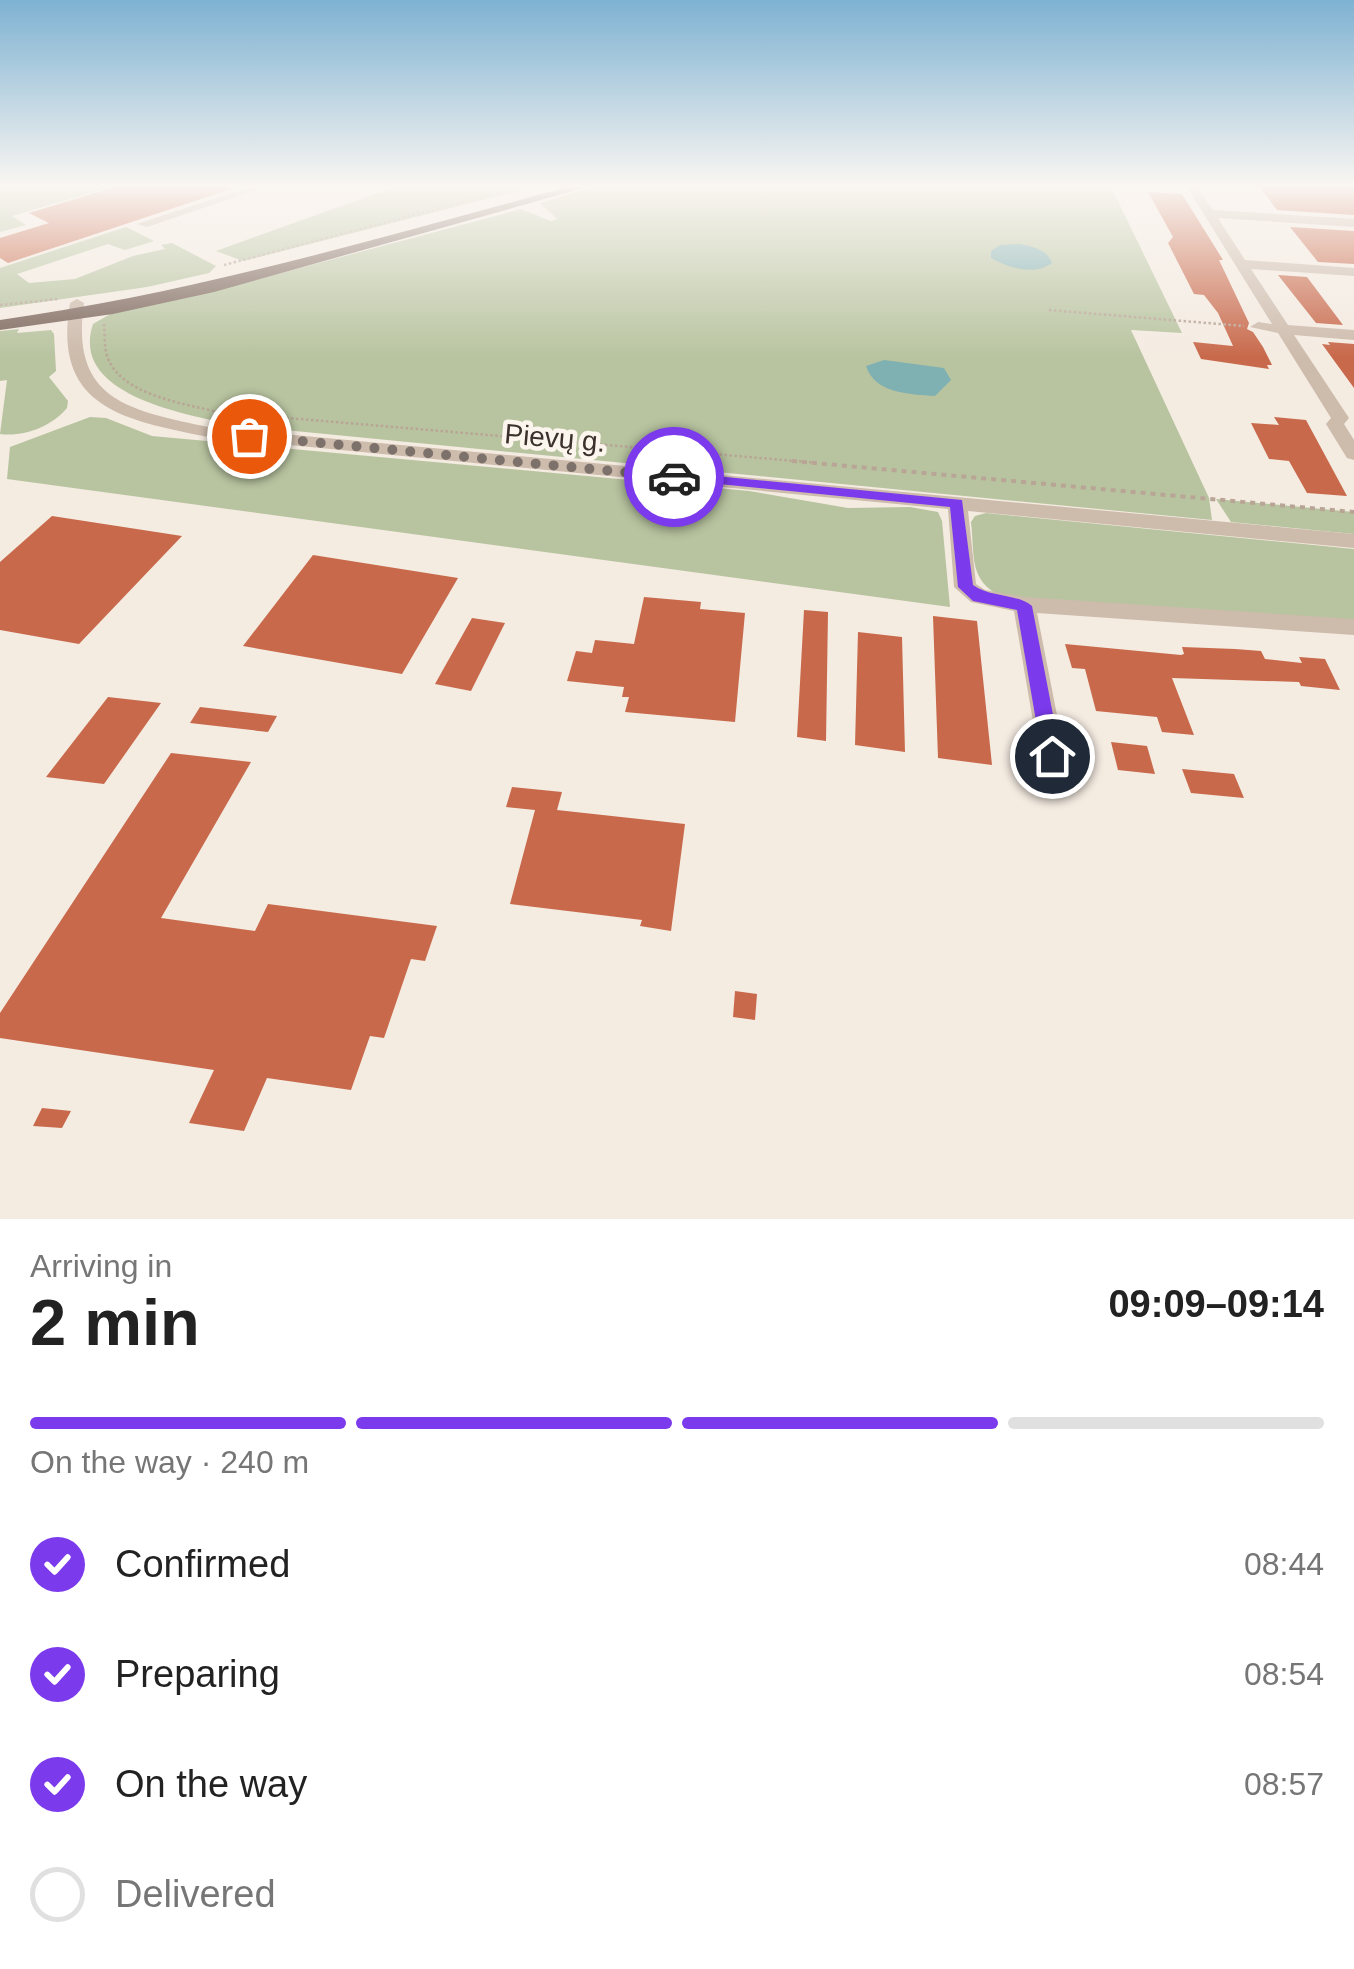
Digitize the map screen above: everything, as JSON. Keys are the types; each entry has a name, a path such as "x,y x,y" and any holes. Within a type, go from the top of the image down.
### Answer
{"main road":[{"path":"0,308 76,310 332,244"},
{"path":"0,325 214,287 371,244"}],"street":[{"path":"1230,244 1347,418 1335,424 1354,454"},
{"path":"1244,264 1354,272"},
{"name":"Pievų g.","path":"76,310 72,350 76,368 87,384 120,407 174,425 276,439 1354,541"},
{"path":"1258,328 1354,335"},
{"path":"957,503 966,587 979,597 1024,606 1117,608 1354,628"},
{"path":"1024,606 1052,756"}],"path":[{"path":"210,269 303,244"},
{"path":"0,308 59,299"},
{"path":"1049,310 1258,328"},
{"path":"103,320 108,355 115,370 131,383 160,397 218,412 381,423 1354,512"}],"green space":[{"path":"74,244 145,244 125,250 108,244 17,274 29,283 75,279 133,256 165,249 161,245 167,244 216,266 209,273 147,287 0,308 0,268"},
{"path":"236,244 310,244 243,261 216,251"},
{"path":"390,244 1139,244 1182,333 1131,330 1209,498 1212,520 233,425 137,397 115,385 98,369 90,349 93,324 112,313"},
{"path":"19,329 17,333 51,330 54,334 56,371 49,377 68,401 67,408 36,429 0,434 7,380 0,381 0,331"},
{"path":"90,417 106,418 152,436 749,491 848,508 910,507 938,512 950,607 7,479 10,447"},
{"path":"1216,499 1354,512 1354,534 1231,522"},
{"path":"986,513 1354,549 1354,622 1002,597 983,583 975,566 971,522 975,516"}],"water":[{"path":"1020,244 1043,252 1052,263 1022,269 991,258 991,251 1000,245"},
{"path":"884,360 944,368 951,380 935,396 894,391 877,382 866,366"}],"building":[{"path":"0,244 66,244 8,263 0,258"},
{"path":"1168,244 1213,244 1249,323 1247,329 1253,332 1272,365 1267,365 1269,369 1201,359 1193,342 1233,346 1218,313 1204,295 1194,294"},
{"path":"1304,244 1354,244 1354,264 1318,262"},
{"path":"1278,275 1307,277 1343,325 1316,323"},
{"path":"1328,342 1354,344 1354,388 1322,344 1330,345"},
{"path":"1274,417 1306,420 1347,496 1307,493 1289,461 1269,459 1251,423 1279,425"},
{"path":"52,516 182,536 79,644 0,630 0,562"},
{"path":"313,555 458,578 402,674 243,646"},
{"path":"644,597 701,602 700,609 745,613 735,722 625,712 629,697 622,697 624,687 567,681 576,651 592,653 595,640 634,644"},
{"path":"804,610 828,612 826,741 797,737"},
{"path":"933,616 977,621 992,765 938,758"},
{"path":"472,618 505,623 471,691 435,684"},
{"path":"858,632 902,637 905,752 855,745"},
{"path":"1065,644 1181,655 1182,647 1261,651 1265,659 1302,663 1299,657 1325,659 1340,690 1301,686 1299,682 1172,678 1194,735 1162,732 1157,717 1096,711 1085,669 1072,668"},
{"path":"108,697 161,703 104,784 46,777"},
{"path":"200,707 277,716 268,732 190,723"},
{"path":"1111,742 1147,746 1155,774 1118,770"},
{"path":"171,753 251,762 161,918 255,931 268,904 437,926 425,961 411,959 384,1038 370,1036 351,1090 267,1078 244,1131 189,1123 214,1070 0,1038 0,1013"},
{"path":"1182,769 1234,774 1244,798 1191,793"},
{"path":"512,787 562,792 557,810 685,824 671,931 640,926 642,920 510,904 535,810 506,807"},
{"path":"735,991 757,994 755,1020 733,1017"},
{"path":"42,1108 71,1111 62,1128 33,1126"}],"way so far":[{"path":"249,436 674,477"}],"route":[{"path":"674,477 957,503 966,587 979,597 1024,606 1052,756"}]}
